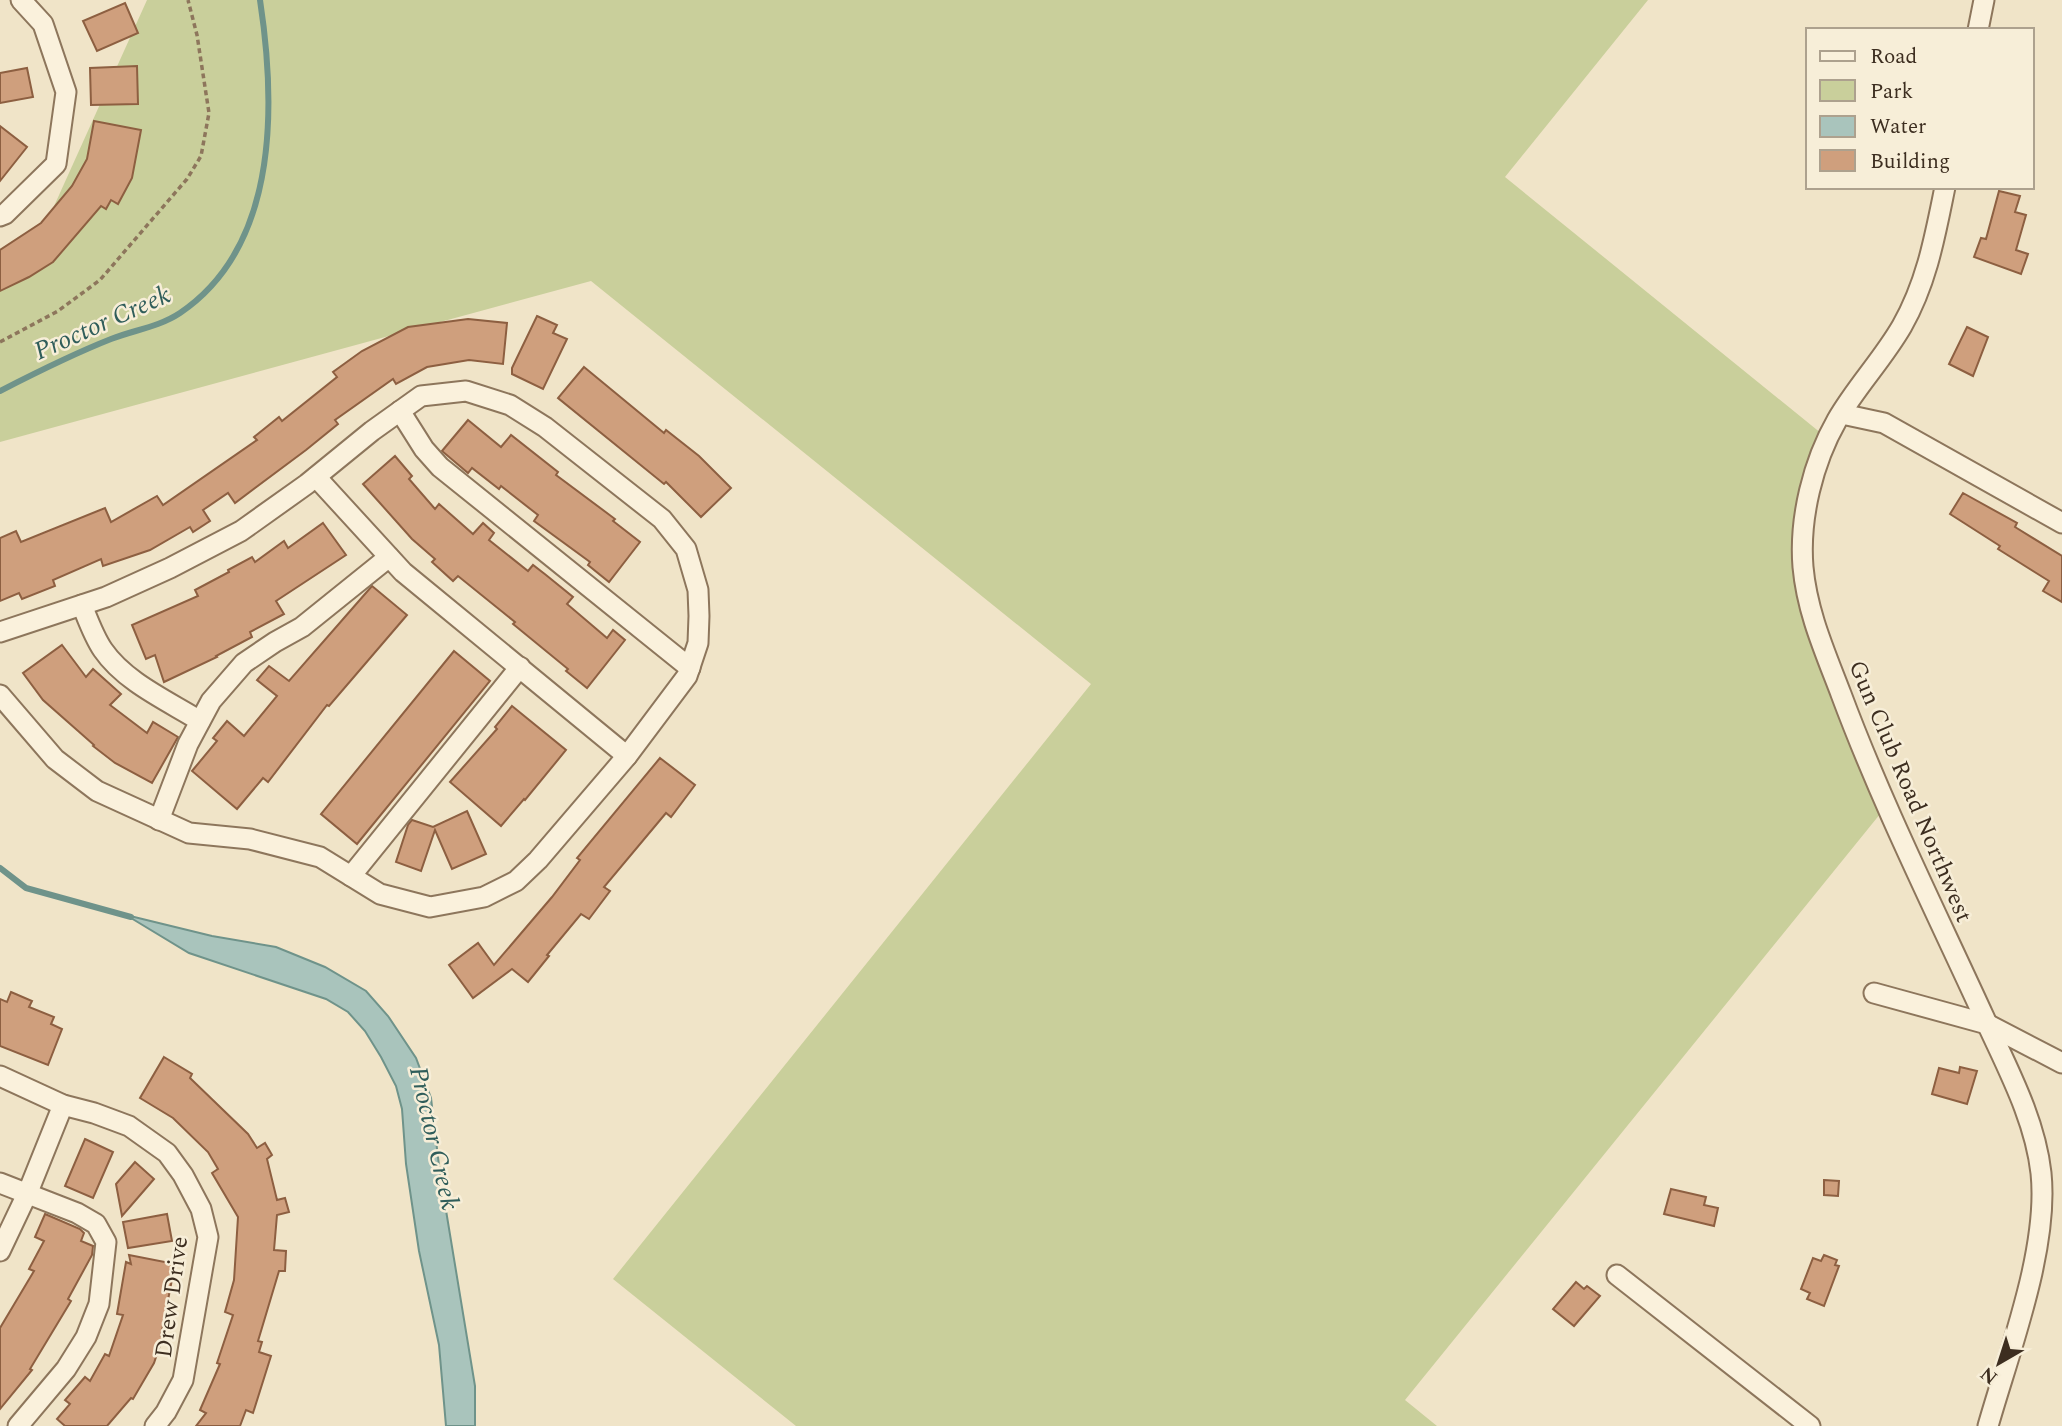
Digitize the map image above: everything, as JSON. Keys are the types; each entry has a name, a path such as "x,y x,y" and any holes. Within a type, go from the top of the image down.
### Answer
{"street":[{"path":"0,216 56,164 66,92 44,24 22,0"},
{"path":"1978,28 1984,0"},
{"name":"Gun Club Road Northwest","path":"1945,189 1928,269 1902,326 1842,414 1817,465 1805,514 1803,564 1809,609 1862,750 2016,1086 2037,1148 2042,1213 2032,1271 1988,1426"},
{"path":"0,632 106,597 170,568 241,531 317,477 372,431 421,396 466,391 510,405 545,427 662,519 686,549 698,590 698,643 687,676 627,757 538,860 516,881 484,897 430,907 380,894 320,857 250,839 189,833 97,791 55,759 0,695"},
{"path":"400,411 424,449 440,467 690,668"},
{"path":"1842,414 1884,423 2062,523"},
{"path":"317,477 403,572 627,757"},
{"path":"159,820 188,744 200,721 211,701 244,663 302,627 389,557"},
{"path":"82,606 103,649 115,663 137,682 200,721"},
{"path":"351,876 520,667"},
{"path":"1874,993 1987,1024 2062,1063"},
{"name":"Drew Drive","path":"0,1076 63,1105 94,1112 129,1126 167,1153 183,1175 201,1209 208,1237 183,1380 166,1412 155,1426"},
{"path":"0,1251 28,1194 63,1105"},
{"path":"0,1183 96,1223 106,1242 99,1304 86,1337 65,1369 18,1426"},
{"path":"1617,1275 1810,1426"}],"path":[{"path":"0,342 58,311 100,280 187,179 201,156 209,113 197,35 188,0"}],"green space":[{"path":"147,0 1648,0 1505,177 1827,438 1804,569 1889,803 1405,1400 1437,1426 796,1426 613,1279 1091,684 591,281 0,442 0,249 41,235"}],"water":[{"path":"126,915 212,936 276,947 325,967 366,991 388,1016 416,1058 431,1098 440,1174 475,1386 475,1426 446,1426 439,1345 419,1251 406,1164 402,1109 396,1086 365,1031 348,1012 326,999 189,953"}],"building":[{"path":"125,3 138,33 97,51 83,21"},
{"path":"137,66 138,104 91,105 90,68"},
{"path":"27,68 33,97 0,103 0,73"},
{"path":"94,121 141,130 132,178 118,204 111,200 106,209 101,206 53,262 0,291 0,250 41,223 72,186 87,159"},
{"path":"0,126 27,147 0,181"},
{"path":"1999,191 2020,196 2015,212 2026,215 2016,250 2028,254 2021,274 1974,257 1981,238 1986,239"},
{"path":"537,316 557,325 553,333 567,339 543,389 512,374 512,368"},
{"path":"468,319 507,323 503,364 469,360 427,367 396,384 393,379 335,420 338,424 235,503 228,493 203,510 210,521 193,532 190,527 150,550 103,566 101,559 53,580 55,586 22,599 19,593 0,601 0,538 16,531 21,542 105,508 111,522 157,496 163,505 257,440 254,437 279,417 282,421 337,377 333,372 362,351 408,327"},
{"path":"1967,327 1988,337 1973,376 1949,364"},
{"path":"584,367 664,433 666,430 699,456 731,488 701,517 666,482 664,484 558,398"},
{"path":"468,420 501,447 511,435 640,542 609,582 588,565 590,562 534,521 538,515 501,486 499,489 472,468 468,473 442,451"},
{"path":"395,456 412,476 409,479 435,509 439,504 473,534 483,523 494,533 489,540 528,571 533,565 573,597 567,604 607,638 613,630 625,640 587,688 513,624 515,622 458,576 453,581 432,562 435,559 412,539 363,484"},
{"path":"1963,493 2017,523 2015,527 2062,556 2062,602 2043,591 2049,581 1950,514"},
{"path":"323,523 346,555 276,601 284,614 250,632 252,637 164,682 155,655 146,659 132,625 198,596 195,590 252,557 255,562 284,541 288,548"},
{"path":"372,586 407,615 329,706 327,705 268,782 263,778 237,809 192,771 217,741 213,738 227,721 244,736 277,696 257,680 269,666 289,681"},
{"path":"62,645 86,677 93,669 121,694 110,705 147,733 153,722 178,737 152,783 115,763 93,746 43,700 23,673"},
{"path":"454,651 490,681 357,844 321,814"},
{"path":"512,706 566,750 501,826 450,782 497,729 495,727"},
{"path":"660,758 695,785 671,817 666,813 604,887 610,891 589,919 581,914 528,982 512,969 473,998 449,965 478,943 494,965 552,897 580,860 577,858"},
{"path":"467,811 486,854 452,869 435,830 421,871 396,862 412,820 433,827"},
{"path":"11,992 32,1001 29,1007 54,1017 51,1024 62,1029 48,1065 0,1046 0,999 7,1002"},
{"path":"164,1057 192,1074 190,1078 248,1134 257,1148 265,1143 272,1155 267,1159 277,1200 285,1198 289,1212 277,1215 274,1250 286,1251 285,1271 279,1271 258,1341 262,1342 259,1352 271,1356 253,1413 246,1410 240,1426 196,1426 206,1413 200,1410 220,1364 217,1363 233,1315 225,1312 234,1280 238,1217 212,1173 218,1169 208,1152 173,1118 140,1098"},
{"path":"1960,1067 1977,1071 1967,1104 1932,1094 1939,1068 1959,1073"},
{"path":"85,1139 113,1152 93,1198 65,1186"},
{"path":"135,1162 154,1179 122,1216 116,1184"},
{"path":"1824,1180 1839,1181 1838,1196 1824,1195"},
{"path":"1671,1189 1706,1197 1704,1205 1718,1208 1714,1226 1664,1214"},
{"path":"45,1214 80,1229 84,1233 81,1241 93,1246 92,1255 68,1299 71,1301 30,1369 32,1370 0,1409 0,1328 34,1271 29,1269 44,1241 35,1237"},
{"path":"167,1214 172,1241 128,1248 123,1222"},
{"path":"129,1255 175,1264 163,1336 154,1363 133,1399 131,1398 107,1426 65,1426 57,1419 70,1404 65,1400 85,1377 90,1381 105,1354 109,1356 123,1315 117,1314 126,1262 131,1264"},
{"path":"1824,1255 1837,1260 1835,1265 1839,1266 1824,1306 1807,1299 1810,1293 1801,1289 1813,1258 1821,1261"},
{"path":"1576,1282 1600,1296 1574,1326 1553,1309"}],"waterway":[{"name":"Proctor Creek","path":"0,391 83,351 164,322 180,313 213,285 237,251 253,212 263,171 268,128 268,84 260,0"},
{"name":"Proctor Creek","path":"0,868 26,888 131,917"}]}
